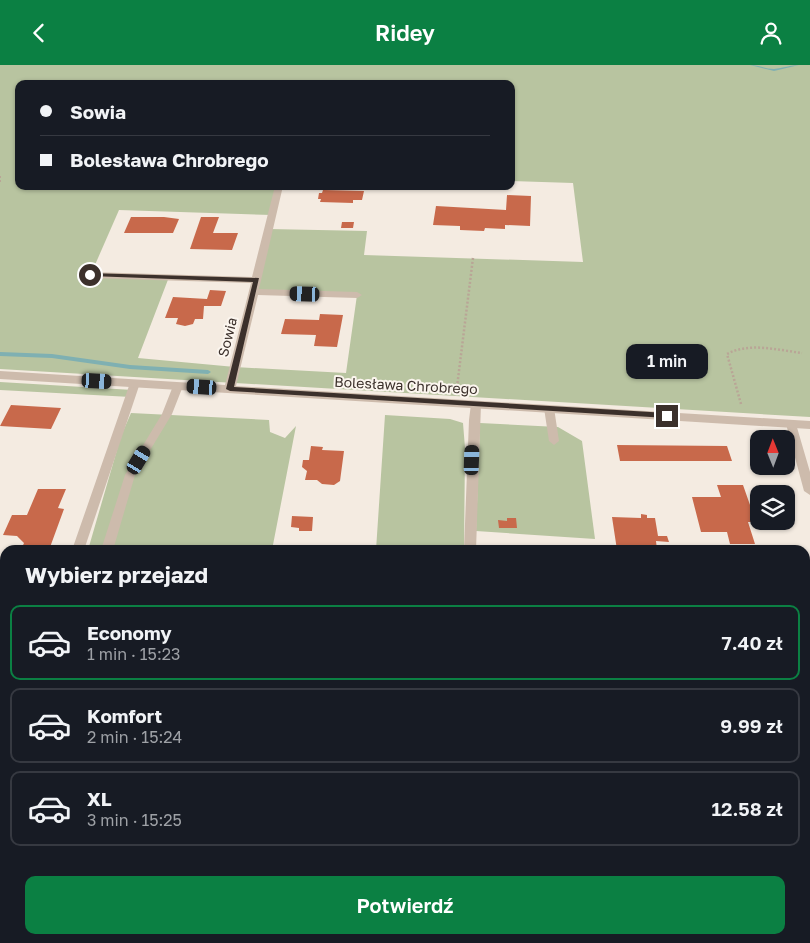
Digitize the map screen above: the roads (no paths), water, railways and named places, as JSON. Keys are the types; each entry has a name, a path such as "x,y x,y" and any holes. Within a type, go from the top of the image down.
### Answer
{"street":[{"name":"Sowia","path":"230,389 278,190"},
{"path":"90,275 256,280"},
{"path":"253,292 357,295"},
{"name":"Bolesława Chrobrego","path":"0,375 810,425"}],"lane":[{"path":"80,545 136,383"},
{"path":"108,545 130,475 167,414 178,385"},
{"path":"470,545 476,404"},
{"path":"549,408 554,441"},
{"path":"790,424 810,491"}],"waterway":[{"path":"752,65 774,70 797,65"},
{"path":"0,354 52,356 130,367 208,372"}]}
